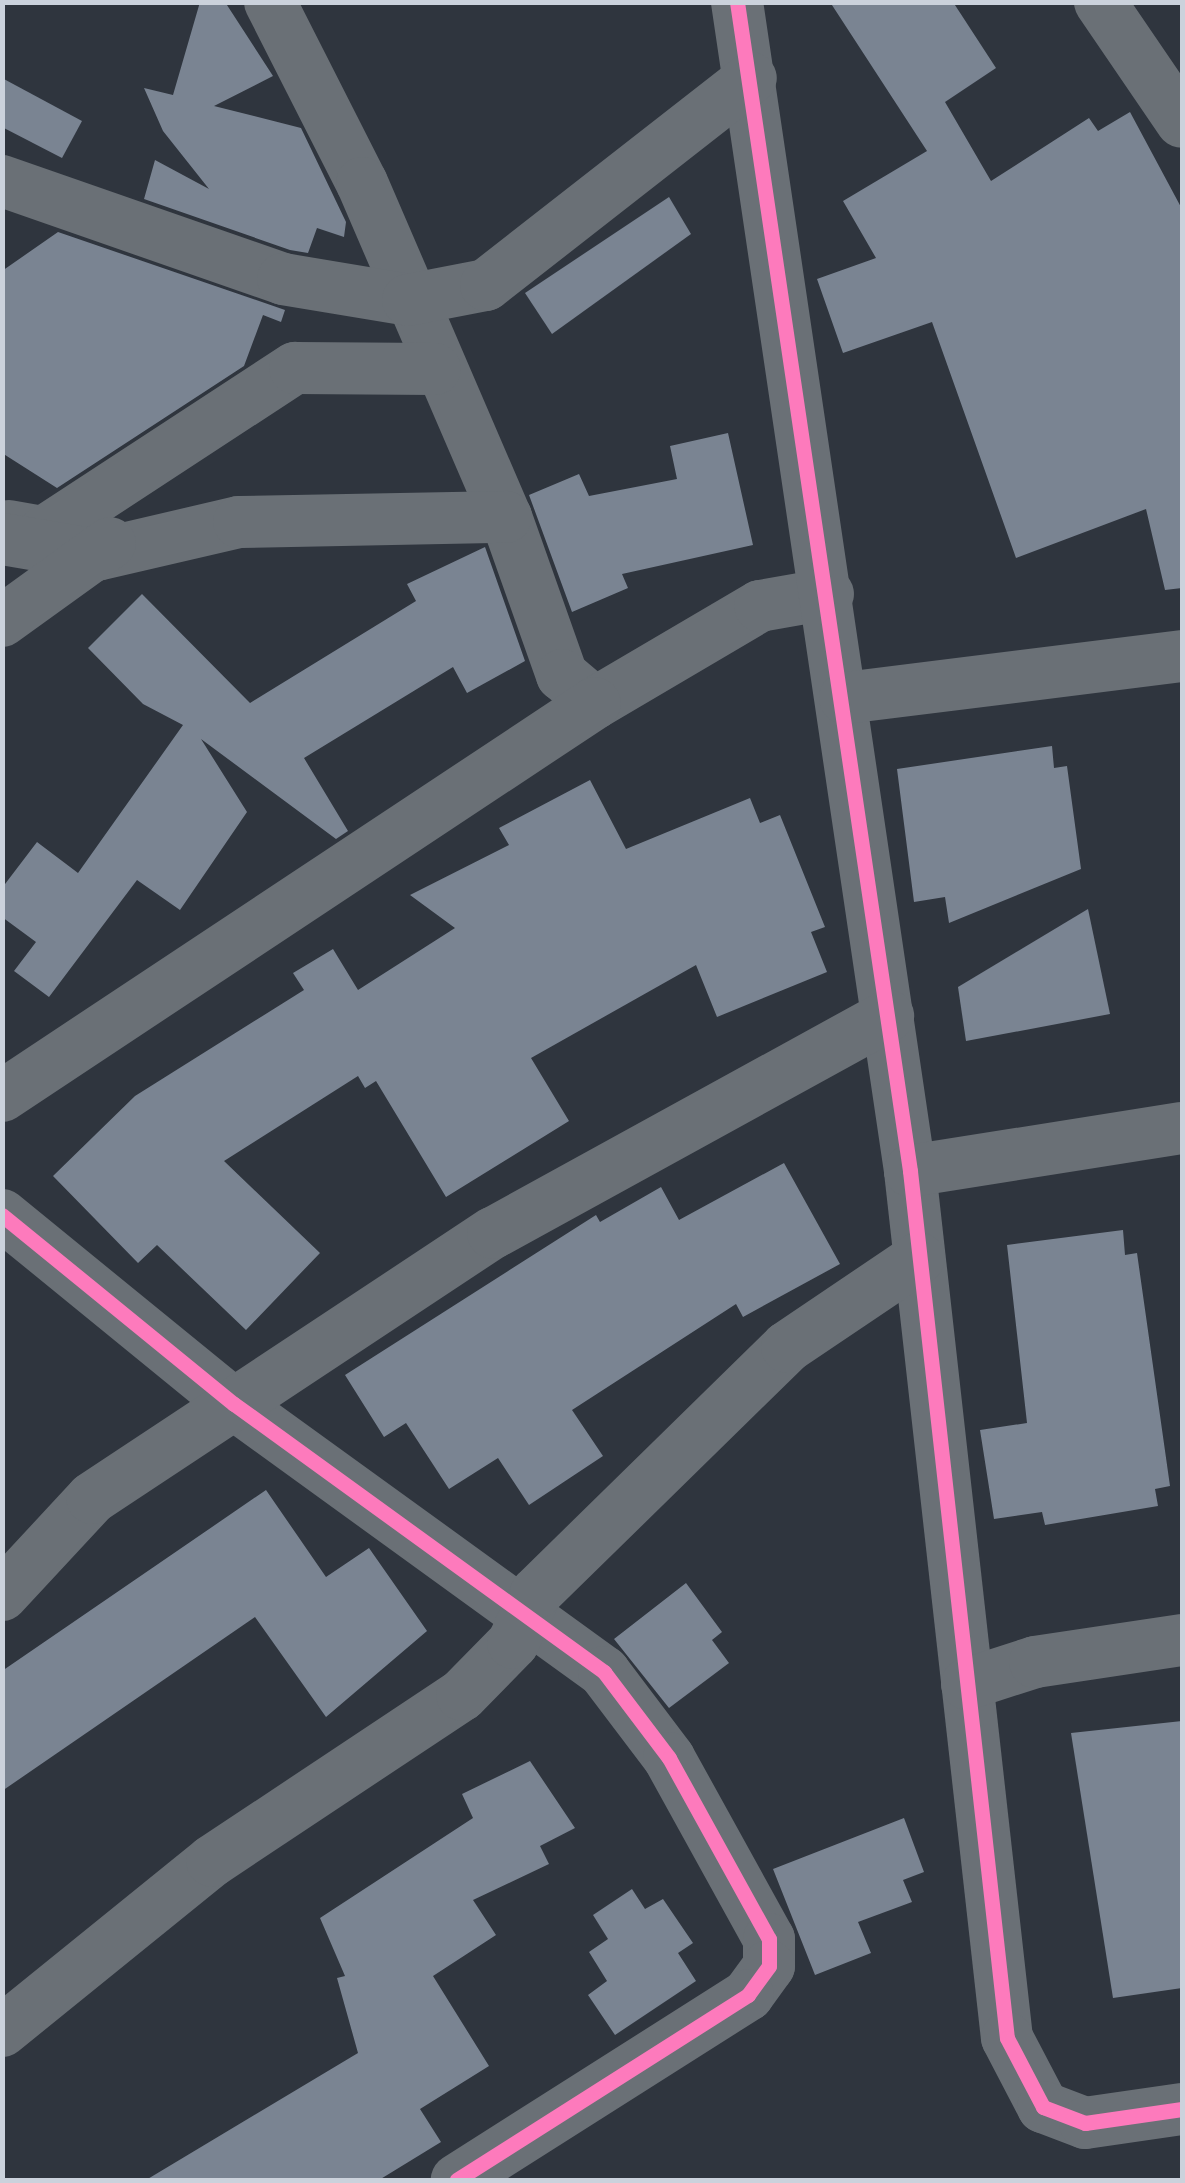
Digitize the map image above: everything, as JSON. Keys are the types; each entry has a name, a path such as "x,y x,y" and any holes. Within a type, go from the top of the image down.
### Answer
{"street":[{"path":"270,2 362,183 435,369 506,518 562,675 595,703"},
{"path":"737,2 845,698 910,1171 967,1684 1015,2060 1043,2106 1085,2123 1182,2109"},
{"path":"1100,2 1182,122"},
{"path":"2,181 319,285 408,300 486,284 751,78"},
{"path":"2,620 97,555 295,368 319,285"},
{"path":"2,525 44,532 295,368 435,369"},
{"path":"2,540 97,555 239,522 506,518"},
{"path":"2,1096 595,703 760,606 828,594"},
{"path":"845,698 1182,656"},
{"path":"2,1595 92,1498 493,1232 888,1016"},
{"path":"910,1171 1182,1128"},
{"path":"2,1215 234,1404 522,1618 604,1672 669,1758 768,1939 769,1966 748,1995 457,2180"},
{"path":"2,2031 212,1861 462,1694 513,1643 536,1593 787,1346 919,1258"},
{"path":"967,1684 1035,1662 1182,1640"}],"building":[{"path":"200,2 225,2 273,76 214,106 301,128 346,222 344,237 317,228 308,253 290,250 144,199 155,160 209,189 163,131 144,88 173,95"},
{"path":"830,2 953,2 996,68 945,102 991,181 1089,118 1098,131 1130,112 1182,209 1182,588 1165,590 1146,509 1016,558 932,322 843,353 817,279 876,258 843,201 927,151"},
{"path":"2,78 82,121 62,158 2,127"},
{"path":"669,197 691,234 552,334 525,293"},
{"path":"58,232 285,310 281,322 263,315 244,366 57,488 2,453 2,271"},
{"path":"728,433 753,545 622,574 628,588 572,612 529,495 579,474 589,496 677,479 670,446"},
{"path":"485,547 525,661 467,693 453,667 304,758 348,831 336,839 201,739 247,812 180,910 137,880 49,997 14,971 36,942 2,917 2,888 37,842 78,873 183,725 143,704 88,648 142,594 250,703 416,601 407,584"},
{"path":"1052,746 1054,768 1067,766 1081,869 949,923 945,897 914,902 897,769"},
{"path":"590,780 626,849 750,798 760,823 780,815 825,927 811,932 827,972 717,1017 696,965 531,1058 569,1121 446,1197 376,1081 365,1088 358,1076 224,1161 320,1253 246,1330 157,1245 138,1263 53,1176 135,1096 304,990 293,973 333,949 358,990 455,928 410,895 509,845 499,828"},
{"path":"1088,909 1110,1014 966,1041 958,987"},
{"path":"784,1163 840,1264 743,1317 736,1304 572,1410 603,1456 529,1505 498,1458 449,1489 406,1423 384,1437 345,1375 596,1215 600,1222 661,1187 679,1220"},
{"path":"1123,1230 1125,1255 1137,1253 1170,1486 1155,1489 1158,1506 1045,1525 1042,1512 994,1519 980,1430 1027,1423 1007,1245"},
{"path":"266,1490 326,1577 369,1548 427,1631 326,1717 255,1617 2,1791 2,1671"},
{"path":"686,1583 722,1632 712,1640 729,1663 669,1708 614,1639"},
{"path":"1182,1721 1182,1988 1113,1998 1071,1733"},
{"path":"530,1761 575,1828 540,1846 549,1864 473,1900 496,1935 433,1976 489,2066 420,2109 441,2142 379,2180 146,2180 358,2053 337,1978 345,1976 320,1918 473,1818 462,1794"},
{"path":"904,1818 924,1872 903,1880 912,1902 858,1922 871,1953 815,1975 773,1869"},
{"path":"632,1889 645,1909 663,1899 693,1943 678,1953 696,1981 615,2035 588,1995 607,1981 589,1952 608,1939 593,1915"}],"cycle path":[{"path":"737,2 910,1171 1007,2038 1043,2107 1085,2123 1182,2109"},
{"path":"2,1215 234,1404 604,1672 669,1758 769,1939 769,1966 748,1995 457,2180"}]}
